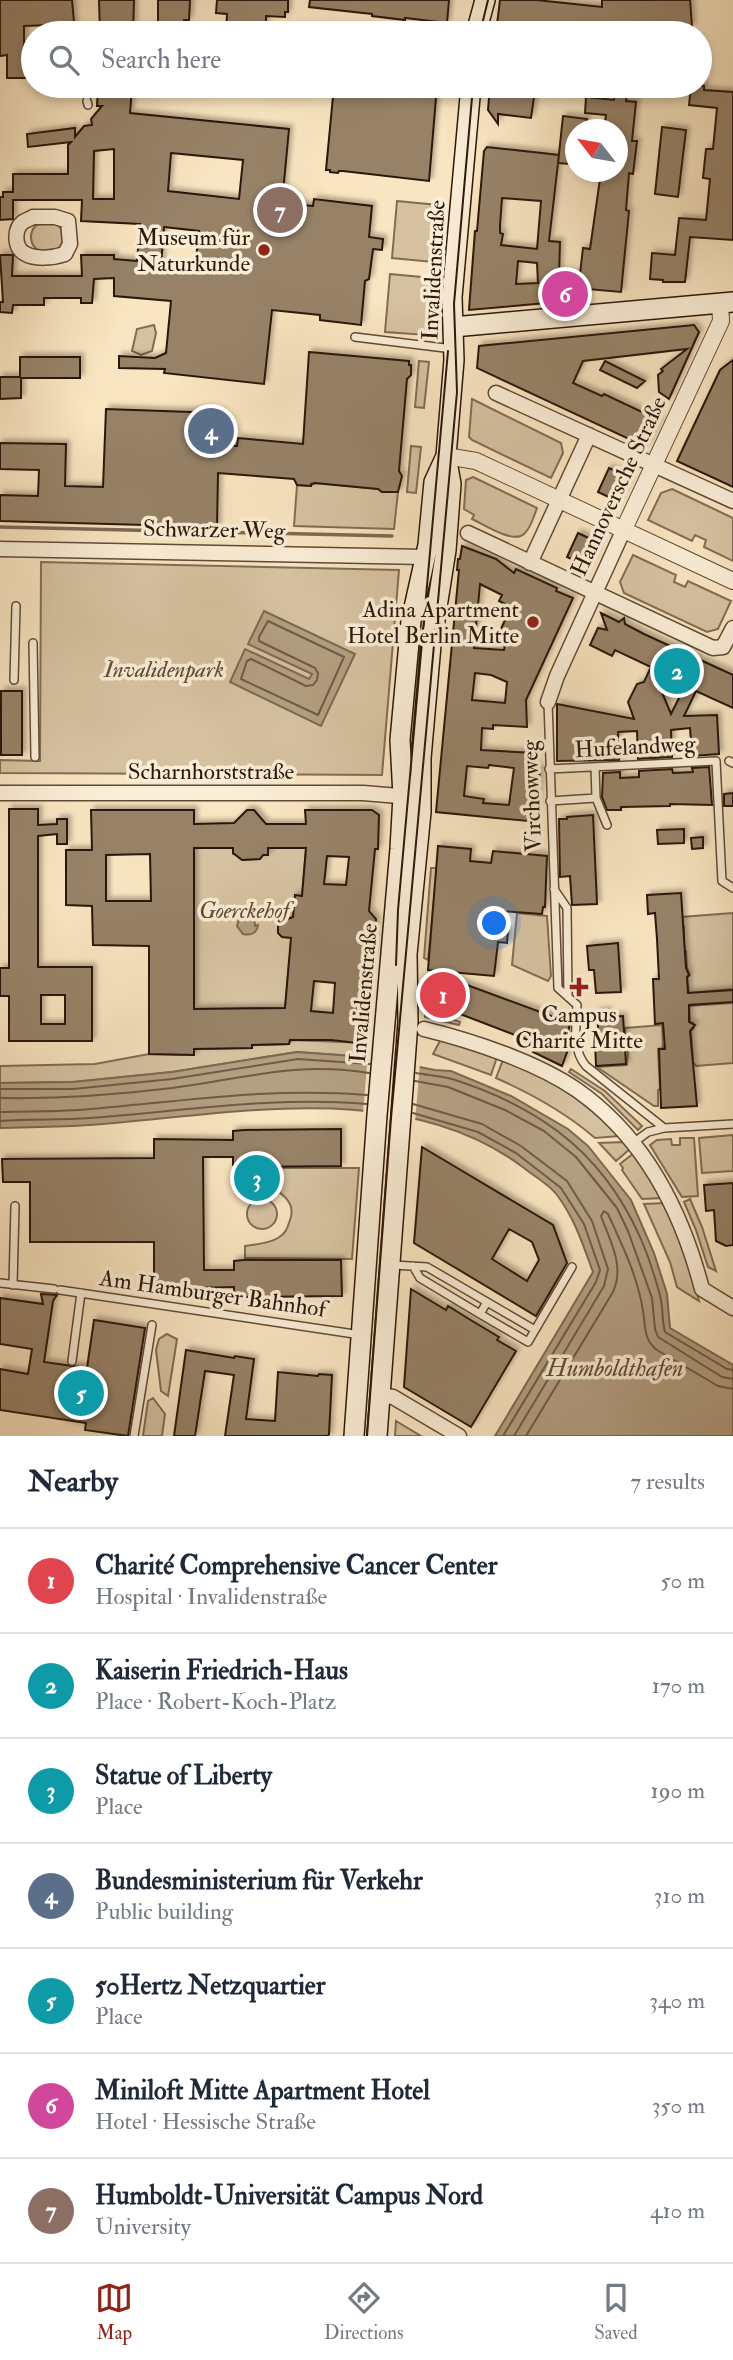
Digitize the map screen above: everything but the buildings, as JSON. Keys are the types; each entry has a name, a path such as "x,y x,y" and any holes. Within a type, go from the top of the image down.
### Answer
{"main road":[{"path":"470,0 473,21"},
{"path":"479,21 485,0"},
{"name":"Invalidenstraße","path":"377,1436 408,1022 407,954 412,796 399,748 411,621 435,557 434,482 446,456 453,349 452,297 470,98"},
{"path":"453,327 727,302"},
{"name":"Invalidenstraße","path":"354,1436 380,1050 412,796"}],"street":[{"path":"0,237 16,236"},
{"name":"Hannoversche Straße","path":"548,702 554,682 721,321 727,302"},
{"path":"496,393 733,501"},
{"path":"530,563 589,435"},
{"path":"446,456 476,461 733,581"},
{"path":"468,533 713,649 723,647 733,628"},
{"name":"Schwarzer Weg","path":"0,549 435,557"},
{"name":"Scharnhorststraße","path":"0,793 363,793 412,796"},
{"path":"424,1028 501,1053 576,1090 608,1115 633,1143 670,1199 688,1240 702,1289 733,1308"},
{"path":"380,1395 393,1397 459,1436"}],"lane":[{"path":"355,337 453,349"},
{"path":"14,680 16,606"},
{"path":"33,643 35,757"},
{"name":"Virchowweg","path":"548,702 558,988 576,1005 576,1048 580,1059 664,1128"},
{"name":"Hufelandweg","path":"549,769 716,761 722,881 733,888"},
{"path":"595,767 597,799 607,825"},
{"path":"550,801 597,799"},
{"name":"Virchowweg","path":"554,889 566,908 568,997"},
{"path":"633,1143 648,1132 664,1128 733,1124"},
{"path":"13,1284 15,1206"},
{"path":"389,1265 427,1267 535,1330"},
{"path":"413,1266 420,1278 528,1342 572,1267"},
{"name":"Am Hamburger Bahnhof","path":"0,1283 57,1289 361,1335"},
{"path":"72,1361 81,1293"},
{"path":"480,1314 487,1302"},
{"path":"134,1436 152,1325"}],"green space":[{"path":"397,201 438,205 433,262 392,258"},
{"path":"47,221 58,226 63,237 58,248 47,253 36,248 31,237 36,226"},
{"path":"390,274 432,278 427,335 385,332"},
{"path":"154,325 156,333 152,351 141,355 132,351 137,329"},
{"path":"419,361 429,362 424,408 415,407"},
{"path":"472,399 561,443 563,453 551,478 469,437"},
{"path":"411,446 421,447 416,493 407,492"},
{"path":"473,477 537,508 524,534 513,537 506,535 472,519 474,515 464,509 466,480"},
{"path":"315,483 398,492 394,529 294,526 297,485 310,486"},
{"path":"672,489 733,518 733,561 704,547 706,540 695,535 692,541 648,520 661,493"},
{"path":"633,555 676,575 674,582 685,587 688,581 731,601 718,629 707,632 624,593 620,582"},
{"name":"Invalidenpark","path":"41,562 399,570 382,775 0,773 0,760 40,761"},
{"name":"Goerckehof","path":"194,848 233,848 233,854 243,860 260,859 268,848 306,848 302,896 295,896 285,1008 194,1009"},
{"path":"431,868 437,868 428,960 424,958"},
{"path":"517,913 547,916 551,976 548,981 512,965"},
{"path":"733,913 733,989 689,993 687,978 690,975 681,917"},
{"path":"426,1002 430,1004 427,1010 460,1022 459,1025 425,1017"},
{"path":"733,1003 733,1063 696,1066 693,1062 691,1031 694,1028 690,1021 689,1006"},
{"path":"662,1025 663,1048 658,1049 660,1089 658,1106 654,1106 597,1067 627,1065 625,1028"},
{"path":"442,1037 497,1057 491,1075 433,1054"},
{"path":"290,1040 368,1043 367,1057 297,1052 172,1072 73,1082 0,1083 0,1066 95,1064 149,1054 193,1055 194,1049 289,1044"},
{"path":"503,1060 566,1091 620,1136 595,1138 548,1104 496,1078"},
{"path":"571,1069 605,1091 642,1126 638,1130 602,1094 569,1072"},
{"path":"733,1135 733,1171 702,1173 699,1138"},
{"path":"680,1138 694,1138 698,1196 682,1197 650,1145 657,1140 671,1139 672,1145 680,1145"},
{"path":"624,1142 630,1149 616,1161 599,1143"},
{"path":"634,1153 662,1198 642,1199 622,1170 620,1164"},
{"path":"246,1168 359,1168 352,1259 245,1258 245,1246 270,1242 283,1234 292,1213 285,1197 263,1185 263,1181 245,1180"},
{"path":"262,1199 273,1203 277,1214 273,1225 262,1229 251,1225 247,1214 251,1203"},
{"path":"690,1199 716,1271 708,1267 684,1202"},
{"path":"666,1203 688,1257 699,1301 677,1287 670,1262 644,1204"},
{"path":"167,1334 177,1339 168,1396 161,1391 156,1350 159,1339"},
{"path":"153,1398 165,1414 162,1436 143,1436 148,1401"},
{"path":"396,1421 421,1436 395,1436"}],"water":[{"path":"264,611 355,654 321,726 230,682 245,649 309,679 312,674 248,644"},
{"path":"246,914 254,917 255,926 258,925 251,934 243,934 237,926 239,919"},
{"name":"Humboldthafen","path":"297,1052 367,1057 451,1071 511,1096 568,1129 588,1146 631,1200 654,1253 667,1294 670,1328 733,1365 733,1436 495,1436 593,1272 574,1223 554,1191 524,1168 477,1139 425,1121 371,1111 314,1108 257,1110 90,1125 0,1128 0,1083 73,1082 172,1072"}],"pier":[{"path":"368,1053 420,1063 415,1122 363,1113"}],"waterway":[{"path":"0,527 392,536"}],"tram line":[{"path":"483,21 488,0"},
{"path":"367,1436 391,1118 457,392 454,304 472,98"},
{"path":"396,965 398,910 448,351"}],"place":[{"name":"Humboldt-Universität Campus Nord","path":"280,210"},
{"name":"Museum für Naturkunde","path":"264,250"},
{"name":"Miniloft Mitte Apartment Hotel","path":"565,294"},
{"name":"Bundesministerium für Verkehr","path":"211,431"},
{"name":"Adina Apartment Hotel Berlin Mitte","path":"533,622"},
{"name":"Kaiserin Friedrich-Haus","path":"677,671"},
{"name":"Campus Charité Mitte","path":"579,987"},
{"name":"Charité Comprehensive Cancer Center","path":"443,995"},
{"name":"Statue of Liberty","path":"257,1178"},
{"name":"50Hertz Netzquartier","path":"81,1393"}]}
